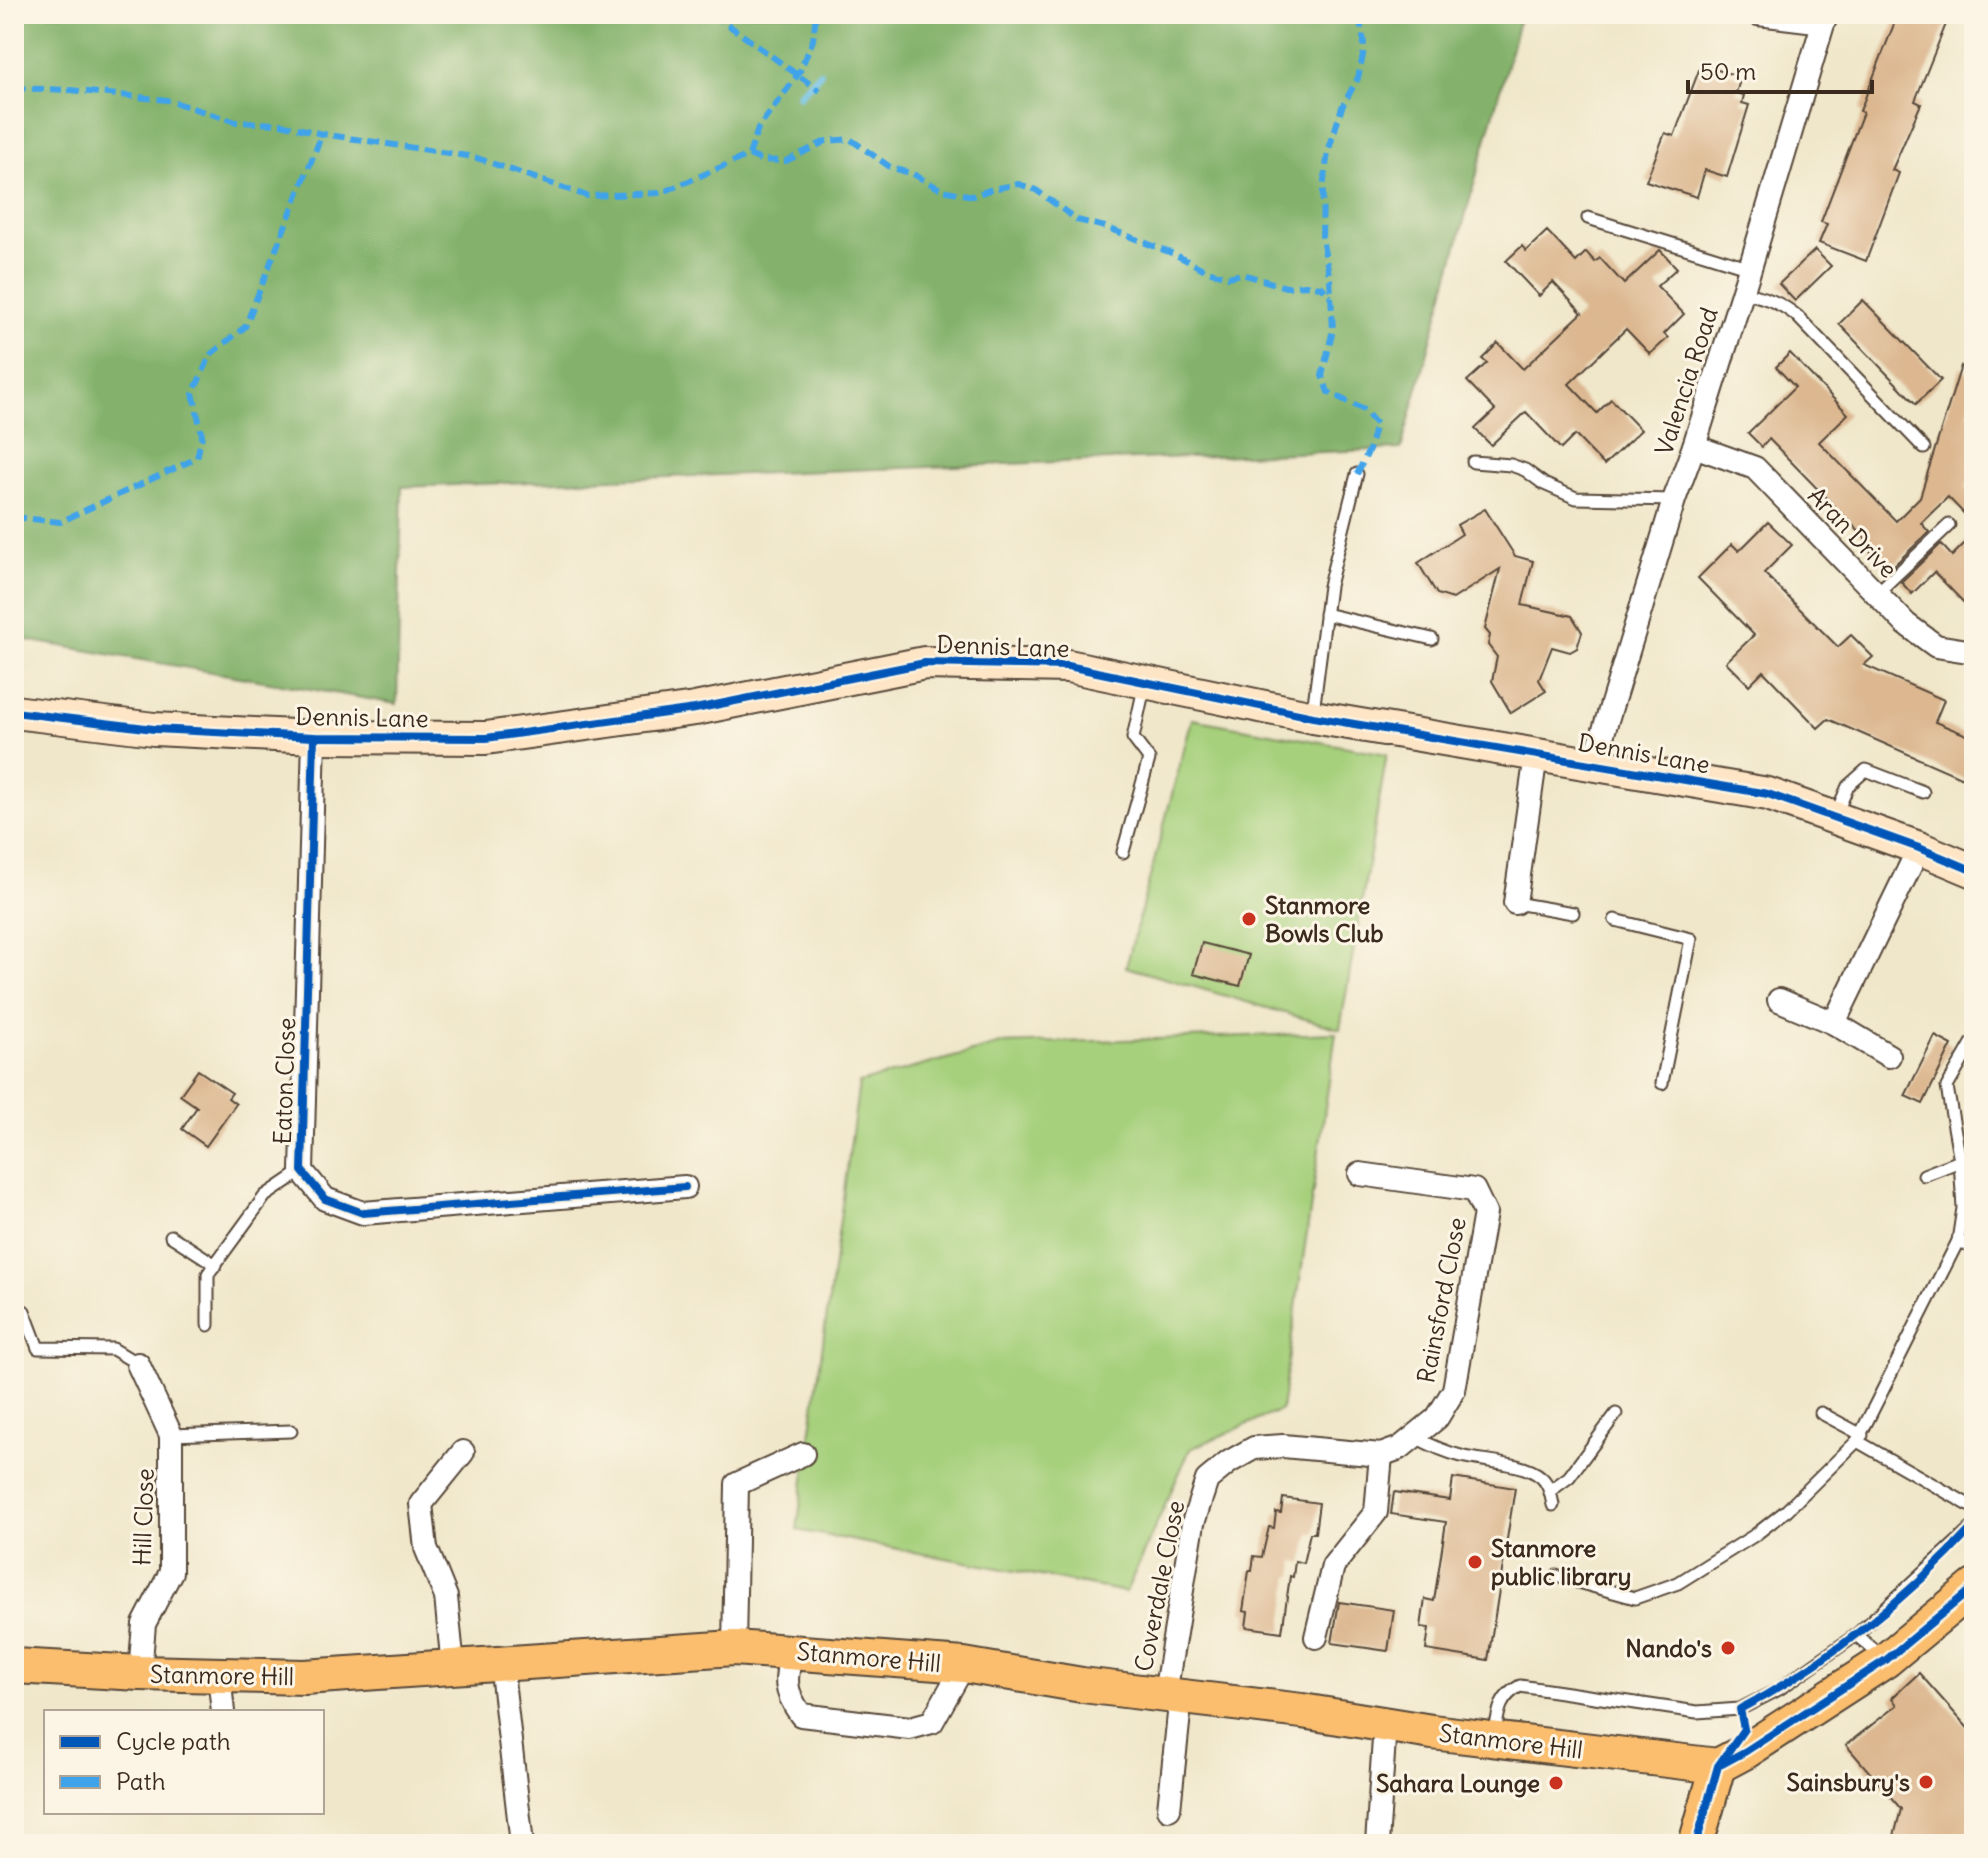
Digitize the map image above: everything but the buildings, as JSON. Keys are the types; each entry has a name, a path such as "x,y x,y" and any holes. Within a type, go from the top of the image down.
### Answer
{"main road":[{"path":"1696,1844 1718,1766 1886,1660 1974,1587"},
{"name":"Stanmore Hill","path":"14,1666 304,1677 734,1648 793,1650 964,1665 1082,1685 1173,1694 1494,1739 1718,1766"}],"street":[{"path":"1758,14 1825,18"},
{"name":"Valencia Road","path":"1594,763 1674,500 1750,268 1825,18"},
{"name":"Aran Drive","path":"1694,446 1755,468 1906,624 1936,646 1974,652"},
{"name":"Dennis Lane","path":"14,712 154,729 314,737 486,738 695,709 925,663 1068,666 1313,717 1768,794 1974,871"},
{"name":"Eaton Close","path":"314,737 302,1171 325,1199 363,1213 685,1187"},
{"path":"1515,903 1536,755"},
{"path":"1834,1023 1919,848"},
{"path":"1779,1000 1834,1023 1889,1056"},
{"name":"Rainsford Close","path":"1360,1174 1474,1190 1485,1213 1454,1390 1437,1418 1400,1448 1381,1455"},
{"name":"Hill Close","path":"138,1364 171,1435 171,1572 144,1624 140,1673"},
{"name":"Coverdale Close","path":"1169,1809 1173,1694 1193,1523 1207,1480 1229,1462 1254,1448 1283,1446 1381,1455"},
{"path":"453,1667 446,1597 426,1548 421,1504 463,1452"},
{"path":"734,1648 737,1484 803,1454"},
{"path":"1316,1637 1333,1566 1376,1512 1381,1455"},
{"path":"793,1650 785,1674 790,1699 801,1715 910,1728 932,1722 964,1665"},
{"path":"501,1663 522,1844"},
{"path":"219,1675 223,1710"},
{"path":"1377,1844 1385,1724"}],"lane":[{"path":"1588,218 1750,268"},
{"path":"1742,292 1766,297 1797,316 1924,448"},
{"path":"1473,462 1511,465 1576,498 1674,500"},
{"path":"1313,717 1329,586 1357,474"},
{"path":"1876,594 1949,525"},
{"path":"1325,614 1432,639"},
{"path":"1123,852 1149,759 1133,738 1145,683"},
{"path":"1834,818 1848,786 1866,770 1923,792"},
{"path":"1515,903 1573,913"},
{"path":"1615,920 1691,939 1662,1083"},
{"path":"1556,1576 1635,1598 1678,1583 1755,1535 1787,1510 1859,1438 1958,1241 1963,1208 1960,1161 1947,1087 1974,1040"},
{"path":"1924,1175 1960,1161"},
{"path":"208,1325 208,1274 265,1196 302,1171"},
{"path":"171,1236 216,1265"},
{"path":"1958,1241 1974,1248"},
{"path":"24,1311 38,1348 113,1349 138,1364"},
{"path":"1821,1413 1974,1508"},
{"path":"1550,1491 1569,1477 1616,1414"},
{"path":"171,1435 291,1431"},
{"path":"1415,1437 1438,1450 1529,1469 1542,1478 1550,1491 1553,1505"},
{"path":"1494,1739 1499,1706 1508,1693 1520,1686 1697,1712 1740,1709 1779,1689 1856,1635 1974,1526"},
{"path":"1856,1635 1886,1660"}],"green space":[{"path":"14,14 1521,14 1401,449 402,487 397,704 14,638"},
{"name":"Stanmore Bowls Club","path":"1192,719 1387,754 1340,1029 1126,967"},
{"path":"1336,1033 1281,1410 1190,1449 1126,1592 797,1530 859,1083 1001,1044"}],"waterway":[{"path":"799,95 820,73"}],"marked path":[{"path":"713,14 820,91"},
{"path":"14,88 167,100 236,122 281,124 322,134 474,157 587,196 661,193 749,155 758,129 799,73 813,40 816,14"},
{"path":"1357,474 1369,450 1376,424 1364,410 1328,392 1322,376 1333,330 1330,279 1322,239 1323,188 1328,152 1342,107 1358,78 1363,55 1364,41 1358,14"},
{"path":"14,517 60,522 197,458 202,435 193,393 211,354 245,327 322,134"},
{"path":"749,155 761,160 786,161 826,141 850,139 890,167 913,174 942,190 973,196 1019,184 1036,190 1077,220 1105,227 1174,254 1205,270 1228,277 1242,274 1286,287 1322,287 1330,297"}],"cycle path":[{"path":"14,712 154,729 314,737 486,738 695,709 925,663 1068,666 1313,717 1768,794 1974,871"},
{"path":"314,737 302,1171 325,1199 363,1213 685,1187"},
{"path":"1696,1844 1718,1766 1744,1729 1740,1709 1803,1672 1864,1628 1922,1578 1974,1526"},
{"path":"1722,1764 1886,1660 1974,1587"}],"place":[{"name":"Stanmore Bowls Club","path":"1249,919"},
{"name":"Stanmore public library","path":"1475,1562"},
{"name":"Nando's","path":"1728,1648"},
{"name":"Sainsbury's","path":"1926,1782"},
{"name":"Sahara Lounge","path":"1556,1783"}]}
